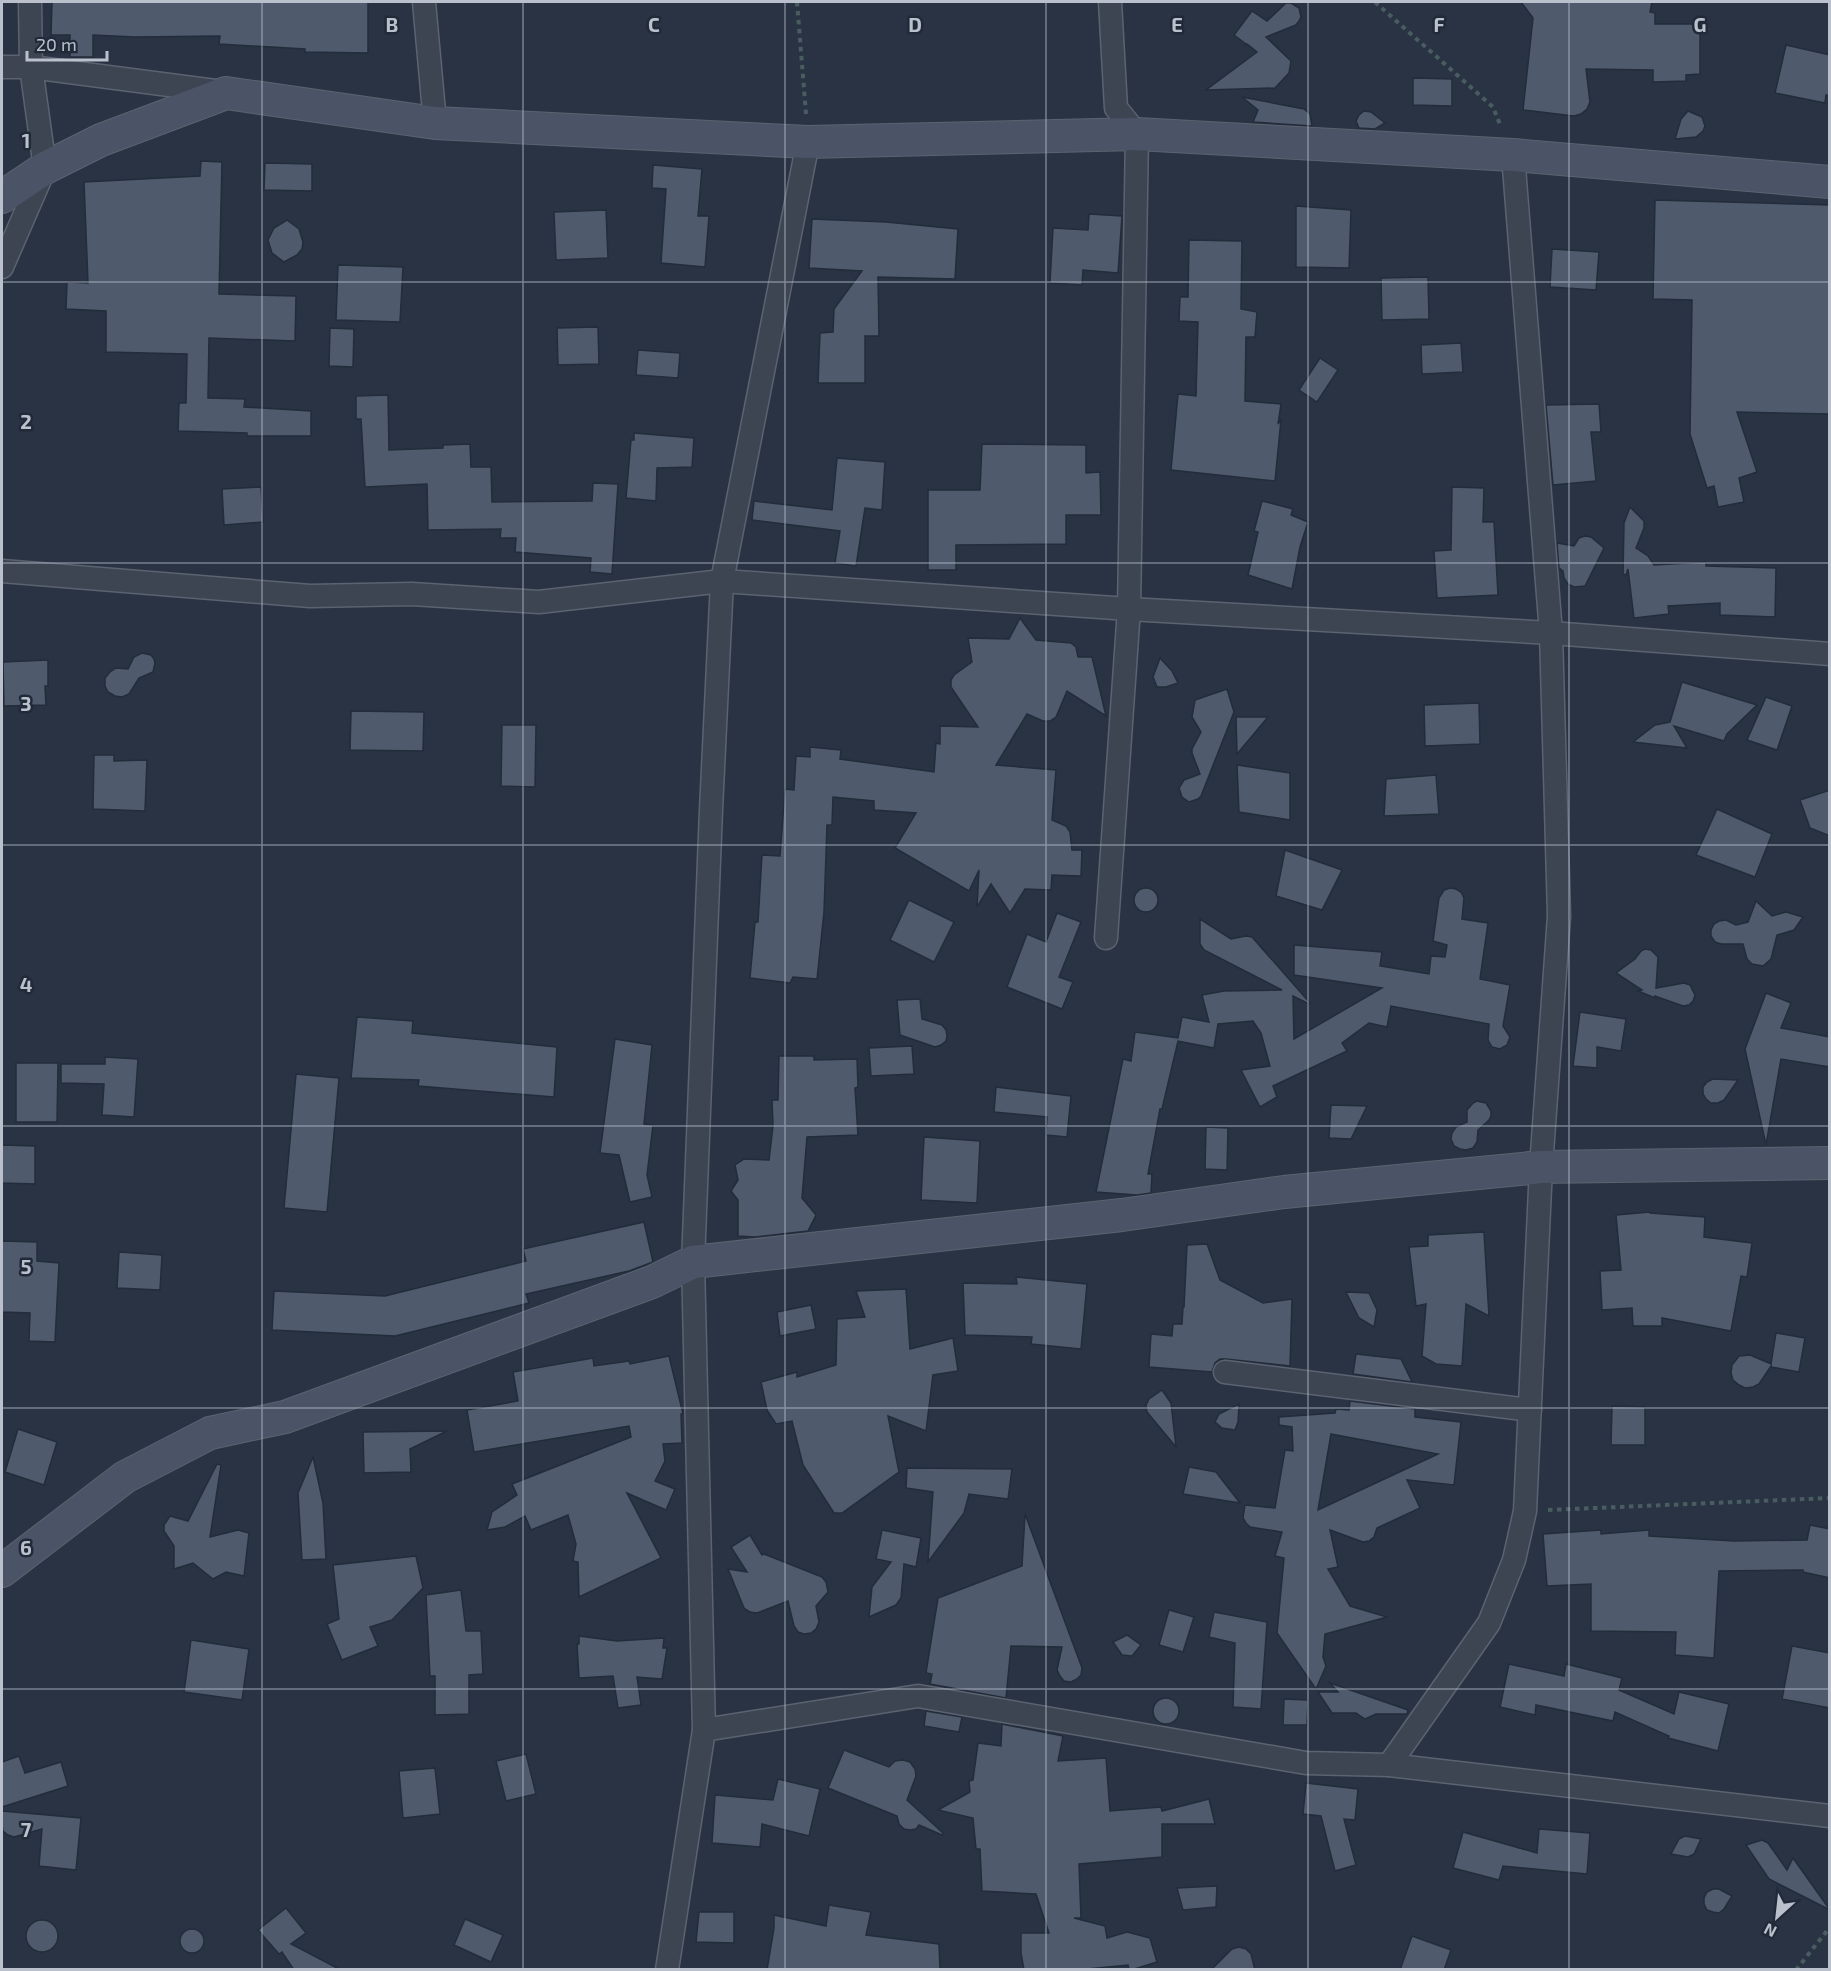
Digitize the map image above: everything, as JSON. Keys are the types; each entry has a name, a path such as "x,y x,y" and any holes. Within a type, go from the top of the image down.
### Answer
{"main road":[{"path":"2,197 45,168 101,140 226,93 435,123 808,142 1137,134 1513,155 1830,182"},
{"path":"2,1571 125,1477 210,1433 285,1417 652,1282 693,1262 1122,1215 1284,1192 1541,1167 1830,1163"}],"street":[{"path":"2,267 45,168 31,66 30,2"},
{"path":"424,2 435,123"},
{"path":"1106,938 1129,609 1137,134 1116,108 1110,2"},
{"path":"2,67 31,66 226,93"},
{"path":"667,1970 704,1730 693,1262 722,581 808,142"},
{"path":"1389,1765 1489,1623 1514,1560 1525,1511 1541,1167 1559,916 1551,633 1513,155"},
{"path":"2,571 310,596 412,594 539,602 722,581 1129,609 1551,633 1830,654"},
{"path":"1225,1372 1530,1410"},
{"path":"704,1730 918,1696 1306,1763 1389,1765 1830,1816"}],"path":[{"path":"797,2 808,142"},
{"path":"1375,2 1493,107 1513,155"},
{"path":"1525,1511 1830,1498"},
{"path":"1796,1970 1830,1927"}],"building":[{"path":"52,2 368,2 368,53 305,52 305,49 219,44 220,36 93,35 93,57 70,57 70,35 51,35"},
{"path":"1521,2 1652,2 1650,12 1655,13 1655,24 1700,24 1700,74 1686,75 1686,81 1653,82 1653,70 1586,69 1590,102 1581,114 1574,116 1523,110 1533,18"},
{"path":"1286,3 1299,8 1301,17 1299,21 1296,25 1266,37 1291,61 1289,73 1275,88 1206,90 1257,52 1247,44 1244,46 1246,44 1234,35 1252,11 1267,21"},
{"path":"1786,45 1830,55 1830,96 1826,95 1825,103 1775,93"},
{"path":"1413,78 1452,79 1452,106 1413,105"},
{"path":"1242,97 1304,109 1310,114 1312,126 1253,122 1258,110"},
{"path":"1364,111 1371,112 1385,123 1375,129 1359,128 1356,121"},
{"path":"1688,111 1702,117 1705,126 1703,131 1696,137 1675,139 1681,119"},
{"path":"201,161 222,162 219,294 296,296 295,341 209,338 208,398 245,399 244,407 311,411 311,436 247,436 247,433 178,431 179,403 186,403 187,354 106,352 106,311 66,309 67,282 88,283 84,182 200,176"},
{"path":"265,163 312,164 312,191 264,190"},
{"path":"653,165 702,169 698,216 709,216 705,267 661,263 666,189 652,188"},
{"path":"1655,200 1830,205 1830,414 1737,412 1757,472 1739,478 1744,502 1718,507 1714,486 1707,488 1690,434 1692,300 1653,299"},
{"path":"1296,206 1351,210 1349,268 1296,267"},
{"path":"606,210 608,258 556,260 554,212"},
{"path":"1089,214 1122,216 1118,273 1083,270 1082,285 1050,283 1053,228 1088,230"},
{"path":"812,219 886,222 958,229 955,279 878,277 879,336 865,336 865,383 818,383 820,333 833,332 834,309 862,271 809,268"},
{"path":"287,220 299,229 303,242 302,249 297,255 284,262 272,253 268,240 274,228"},
{"path":"1189,240 1242,241 1241,309 1257,312 1255,337 1246,337 1245,401 1281,404 1275,481 1171,470 1178,394 1196,396 1198,322 1179,321 1180,297 1188,297"},
{"path":"1552,249 1599,252 1596,290 1550,287"},
{"path":"338,265 403,267 400,322 336,320"},
{"path":"1428,277 1429,319 1382,320 1381,278"},
{"path":"598,327 599,364 558,365 557,328"},
{"path":"330,328 354,329 353,367 329,366"},
{"path":"1461,343 1463,372 1422,374 1421,345"},
{"path":"638,350 680,353 678,378 636,375"},
{"path":"1320,358 1338,370 1317,402 1299,390"},
{"path":"388,395 389,450 443,448 443,445 470,444 471,467 491,467 492,502 592,501 593,483 618,484 612,574 590,572 591,558 515,552 516,538 500,538 501,529 428,530 427,484 365,487 361,419 356,419 356,396"},
{"path":"1599,404 1601,432 1591,432 1596,481 1553,485 1546,405"},
{"path":"634,433 694,438 692,467 657,468 656,501 626,498 631,440 634,440"},
{"path":"982,444 1086,445 1086,473 1100,472 1101,515 1066,515 1066,544 956,545 956,570 928,570 928,490 980,490"},
{"path":"837,458 885,462 882,510 865,508 856,566 835,563 840,531 752,520 754,501 832,510"},
{"path":"261,487 263,522 224,525 222,489"},
{"path":"1452,487 1484,488 1483,522 1494,522 1498,595 1437,598 1434,551 1451,550"},
{"path":"1262,501 1293,509 1291,515 1308,522 1300,547 1292,589 1248,575 1258,532 1254,531"},
{"path":"1630,507 1644,521 1644,528 1636,548 1648,556 1654,565 1706,562 1706,566 1776,568 1775,617 1720,615 1720,603 1668,606 1669,614 1634,618 1628,569 1626,575 1623,574 1624,523"},
{"path":"1591,537 1604,548 1585,586 1574,587 1568,584 1563,571 1559,568 1557,543 1574,546 1579,538"},
{"path":"1020,618 1036,640 1071,643 1076,647 1078,657 1092,657 1106,716 1067,691 1056,717 1050,721 1043,721 1027,714 996,765 1056,770 1052,820 1066,826 1070,832 1072,850 1082,850 1081,876 1052,875 1051,890 1025,889 1010,913 991,884 977,907 979,870 969,891 895,848 916,813 874,810 874,801 833,797 832,825 827,825 824,912 817,979 793,977 790,983 750,978 755,922 758,922 762,855 780,856 785,789 794,790 796,756 810,757 810,747 841,750 840,759 934,772 936,743 940,744 940,726 978,727 951,687 954,675 972,662 968,638 1009,639"},
{"path":"142,653 151,655 154,659 153,672 139,678 129,694 122,697 108,692 105,678 110,672 116,668 128,669 134,657"},
{"path":"1160,658 1172,671 1178,683 1157,687 1153,677"},
{"path":"48,660 48,686 45,686 46,705 4,706 3,662"},
{"path":"1682,682 1757,705 1727,734 1724,741 1674,726 1687,748 1633,742 1655,725 1670,722"},
{"path":"1227,689 1234,712 1201,796 1189,802 1182,797 1179,788 1184,780 1200,774 1192,753 1201,732 1192,717 1195,700"},
{"path":"1766,697 1792,706 1777,750 1747,740"},
{"path":"1479,703 1480,744 1425,746 1424,705"},
{"path":"351,711 424,712 423,751 350,750"},
{"path":"1236,717 1268,717 1237,754"},
{"path":"502,725 536,725 535,787 501,786"},
{"path":"94,755 114,755 114,761 147,760 145,811 93,809"},
{"path":"1237,765 1290,773 1290,820 1239,812"},
{"path":"1436,775 1439,814 1384,816 1386,779"},
{"path":"1830,790 1830,836 1810,828 1800,800"},
{"path":"1717,809 1772,834 1755,877 1696,855"},
{"path":"1285,850 1342,870 1322,910 1276,896"},
{"path":"1146,888 1155,891 1158,900 1155,909 1146,912 1137,909 1134,900 1137,891"},
{"path":"1450,888 1461,892 1464,898 1462,919 1488,923 1480,979 1510,985 1503,1026 1510,1037 1507,1045 1500,1049 1492,1047 1488,1040 1489,1024 1391,1006 1387,1027 1369,1023 1342,1043 1347,1051 1273,1086 1277,1097 1260,1107 1241,1070 1270,1066 1261,1033 1253,1021 1218,1024 1214,1048 1178,1041 1162,1109 1160,1109 1148,1174 1152,1174 1151,1193 1137,1195 1096,1192 1123,1059 1131,1061 1135,1032 1178,1038 1182,1017 1209,1022 1202,995 1224,991 1282,990 1204,950 1200,944 1200,919 1231,939 1252,937 1310,1003 1293,996 1294,1039 1382,988 1294,975 1294,945 1382,952 1380,966 1429,974 1431,956 1445,957 1447,945 1433,941 1439,898 1444,890"},
{"path":"909,900 954,922 934,962 890,940"},
{"path":"1756,901 1772,916 1786,912 1803,917 1794,930 1777,935 1771,959 1763,966 1752,964 1747,959 1743,944 1721,944 1715,942 1711,936 1714,924 1719,921 1726,920 1736,925 1748,922"},
{"path":"1057,913 1081,922 1059,977 1073,982 1062,1009 1007,987 1027,934 1046,942"},
{"path":"1645,949 1651,950 1658,957 1656,988 1684,983 1690,985 1695,995 1689,1005 1683,1006 1638,991 1642,990 1616,973"},
{"path":"1766,993 1791,1003 1781,1028 1830,1037 1830,1067 1781,1059 1766,1145 1745,1049"},
{"path":"920,999 922,1019 942,1025 946,1030 946,1041 941,1045 935,1047 900,1035 897,1000"},
{"path":"1580,1012 1626,1019 1621,1051 1597,1047 1597,1068 1573,1066"},
{"path":"357,1017 413,1021 412,1033 557,1047 554,1097 418,1086 419,1080 351,1078"},
{"path":"615,1039 652,1045 644,1124 653,1125 647,1175 652,1197 630,1202 619,1155 600,1153"},
{"path":"912,1046 914,1074 871,1076 869,1048"},
{"path":"779,1056 814,1056 814,1060 857,1059 858,1087 855,1088 858,1135 807,1137 802,1198 816,1215 808,1231 755,1237 738,1236 738,1200 731,1191 738,1180 735,1165 744,1159 769,1160 773,1126 772,1100 778,1100"},
{"path":"105,1057 138,1059 134,1117 102,1115 104,1084 61,1083 61,1064 105,1064"},
{"path":"16,1063 58,1063 57,1122 16,1122"},
{"path":"296,1074 339,1078 327,1212 284,1208"},
{"path":"1713,1079 1738,1080 1724,1100 1711,1103 1703,1094 1703,1087"},
{"path":"996,1087 1071,1096 1067,1137 1046,1135 1047,1117 994,1112"},
{"path":"1477,1101 1486,1103 1491,1116 1478,1130 1477,1142 1473,1148 1460,1149 1454,1146 1451,1139 1452,1133 1456,1127 1467,1122 1467,1110"},
{"path":"1331,1105 1367,1106 1351,1139 1329,1138"},
{"path":"1206,1127 1228,1128 1227,1170 1205,1169"},
{"path":"924,1137 980,1141 977,1203 921,1200"},
{"path":"2,1145 35,1146 35,1184 2,1183"},
{"path":"1650,1212 1705,1217 1704,1237 1752,1243 1747,1277 1741,1276 1731,1331 1662,1318 1662,1326 1633,1326 1632,1308 1602,1310 1600,1271 1621,1270 1616,1215"},
{"path":"644,1222 653,1262 629,1271 526,1294 529,1303 395,1336 272,1330 274,1291 385,1296 526,1261 523,1249"},
{"path":"1484,1232 1489,1316 1466,1304 1462,1366 1436,1364 1422,1356 1426,1304 1416,1306 1409,1247 1428,1246 1428,1235"},
{"path":"2,1241 37,1242 37,1261 59,1263 55,1342 29,1341 30,1313 2,1312"},
{"path":"1207,1244 1220,1280 1263,1303 1292,1299 1290,1366 1220,1359 1215,1363 1212,1372 1149,1367 1151,1334 1172,1336 1173,1324 1182,1324 1187,1245"},
{"path":"119,1252 162,1255 160,1290 117,1288"},
{"path":"1016,1277 1087,1284 1081,1349 1031,1344 1032,1337 965,1335 963,1283 1017,1284"},
{"path":"906,1289 910,1349 953,1338 958,1371 933,1375 926,1431 888,1416 899,1472 842,1513 834,1513 803,1465 792,1421 776,1424 767,1410 761,1382 797,1372 797,1377 836,1365 837,1319 865,1317 856,1291"},
{"path":"1346,1292 1369,1293 1377,1310 1374,1327 1359,1318"},
{"path":"811,1305 816,1329 780,1336 777,1312"},
{"path":"1776,1333 1805,1338 1799,1372 1771,1366 1759,1384 1745,1388 1739,1385 1733,1380 1732,1365 1739,1356 1750,1355 1771,1364"},
{"path":"1356,1354 1401,1359 1412,1382 1353,1374"},
{"path":"669,1356 683,1414 681,1414 682,1443 663,1444 665,1461 655,1481 675,1489 666,1510 627,1493 661,1558 579,1597 578,1562 573,1561 576,1544 568,1515 531,1530 525,1516 505,1527 487,1530 492,1512 517,1495 512,1484 631,1437 629,1426 474,1452 467,1410 518,1401 513,1372 593,1358 594,1366 629,1361 630,1364"},
{"path":"1162,1390 1171,1403 1176,1447 1147,1412 1146,1405 1149,1399"},
{"path":"1350,1401 1415,1409 1415,1417 1461,1422 1454,1485 1407,1480 1420,1508 1377,1528 1374,1537 1369,1541 1363,1542 1330,1530 1338,1567 1328,1569 1350,1606 1387,1617 1325,1634 1323,1657 1326,1666 1316,1689 1277,1633 1284,1558 1275,1556 1282,1532 1250,1527 1243,1518 1245,1505 1275,1508 1285,1450 1293,1451 1292,1427 1279,1425 1279,1417 1335,1413 1336,1409 1349,1410","holes":["1331,1434 1438,1454 1318,1510"]},
{"path":"1239,1404 1235,1430 1222,1428 1215,1422 1219,1414"},
{"path":"1612,1406 1645,1407 1645,1445 1611,1445"},
{"path":"18,1429 57,1442 44,1485 5,1472"},
{"path":"447,1431 410,1449 411,1472 364,1473 363,1432"},
{"path":"313,1457 323,1503 326,1559 302,1560 298,1493"},
{"path":"217,1464 221,1465 210,1537 238,1530 249,1533 244,1576 226,1572 213,1579 193,1563 174,1569 174,1546 164,1531 164,1525 170,1516 188,1521"},
{"path":"1189,1467 1216,1472 1240,1503 1183,1494"},
{"path":"907,1468 1012,1469 1008,1499 969,1494 964,1513 928,1562 933,1492 906,1488"},
{"path":"1025,1514 1082,1668 1081,1675 1071,1682 1064,1681 1060,1676 1057,1670 1062,1647 1011,1646 1006,1698 930,1684 932,1674 926,1673 938,1598 1022,1566"},
{"path":"1810,1525 1830,1529 1830,1578 1803,1572 1803,1570 1719,1571 1714,1658 1675,1655 1676,1632 1591,1631 1591,1584 1547,1586 1543,1534 1601,1530 1601,1534 1649,1530 1649,1536 1734,1541 1807,1540"},
{"path":"882,1530 921,1538 916,1567 904,1564 901,1598 896,1605 869,1617 872,1587 891,1562 876,1559"},
{"path":"750,1535 762,1555 822,1577 826,1582 828,1592 816,1606 819,1622 811,1633 798,1632 794,1626 788,1601 757,1613 744,1608 728,1569 747,1572 731,1547"},
{"path":"416,1556 423,1588 392,1620 370,1627 378,1646 342,1660 327,1624 339,1619 333,1565"},
{"path":"461,1590 466,1631 481,1631 483,1674 469,1675 469,1714 435,1715 435,1676 430,1676 426,1595"},
{"path":"1169,1610 1194,1617 1183,1652 1159,1645"},
{"path":"1214,1612 1267,1622 1261,1709 1233,1707 1235,1643 1209,1637"},
{"path":"1127,1635 1141,1645 1132,1656 1122,1655 1113,1642"},
{"path":"579,1636 617,1641 664,1638 663,1648 667,1648 662,1679 637,1677 641,1705 618,1708 613,1676 579,1678 577,1644 579,1644"},
{"path":"191,1640 249,1649 242,1700 184,1692"},
{"path":"1792,1646 1830,1653 1830,1708 1782,1699"},
{"path":"1509,1664 1564,1676 1566,1664 1622,1678 1619,1690 1674,1714 1679,1692 1729,1704 1718,1751 1668,1738 1669,1736 1615,1712 1613,1721 1536,1705 1535,1715 1500,1707"},
{"path":"1330,1683 1408,1710 1407,1714 1376,1714 1365,1719 1356,1713 1332,1713 1318,1692 1338,1692"},
{"path":"1166,1698 1175,1702 1179,1711 1175,1720 1166,1724 1157,1720 1153,1711 1157,1702"},
{"path":"1284,1699 1308,1700 1307,1725 1283,1725"},
{"path":"926,1711 962,1717 959,1732 924,1726"},
{"path":"1002,1724 1063,1736 1058,1761 1106,1758 1110,1811 1161,1807 1162,1811 1209,1799 1215,1824 1162,1824 1162,1857 1079,1864 1081,1918 1074,1918 1105,1926 1107,1938 1127,1932 1150,1938 1157,1962 1131,1970 1128,1965 1077,1970 1024,1970 1021,1933 1049,1933 1036,1894 982,1891 980,1849 976,1849 973,1818 938,1810 970,1792 969,1781 973,1780 978,1743 1001,1746"},
{"path":"844,1750 889,1767 895,1761 910,1762 915,1769 916,1776 907,1800 943,1833 942,1835 919,1825 916,1829 904,1829 899,1824 897,1816 828,1788"},
{"path":"526,1754 536,1794 506,1801 496,1761"},
{"path":"19,1756 25,1773 61,1762 68,1786 2,1807 2,1762"},
{"path":"435,1768 440,1814 403,1818 399,1771"},
{"path":"778,1779 820,1789 809,1836 762,1824 760,1847 712,1843 715,1795 773,1800"},
{"path":"1306,1783 1358,1789 1355,1820 1344,1819 1356,1865 1335,1871 1321,1816 1303,1814"},
{"path":"2,1811 81,1818 76,1870 39,1866 42,1829 14,1837 8,1835 3,1831"},
{"path":"1539,1829 1590,1833 1587,1874 1503,1866 1499,1880 1453,1868 1463,1832 1537,1853"},
{"path":"1685,1836 1701,1839 1694,1854 1688,1857 1671,1854 1679,1839"},
{"path":"1762,1840 1768,1843 1787,1870 1793,1858 1830,1910 1769,1879 1746,1845"},
{"path":"1217,1886 1216,1907 1183,1910 1177,1888"},
{"path":"1719,1889 1732,1896 1719,1913 1707,1910 1704,1904 1707,1892"},
{"path":"829,1905 871,1912 866,1935 939,1944 940,1970 767,1970 774,1915 826,1926"},
{"path":"286,1908 306,1933 291,1944 341,1970 294,1970 282,1952 279,1954 258,1930"},
{"path":"699,1912 734,1912 734,1943 696,1942"},
{"path":"465,1919 503,1935 491,1962 454,1945"},
{"path":"42,1920 53,1925 58,1936 53,1947 42,1952 31,1947 26,1936 31,1925"},
{"path":"192,1929 201,1932 204,1941 201,1950 192,1953 183,1950 180,1941 183,1932"},
{"path":"1412,1936 1451,1950 1444,1970 1400,1970"},
{"path":"1239,1947 1251,1954 1255,1970 1211,1970 1232,1949"}]}
